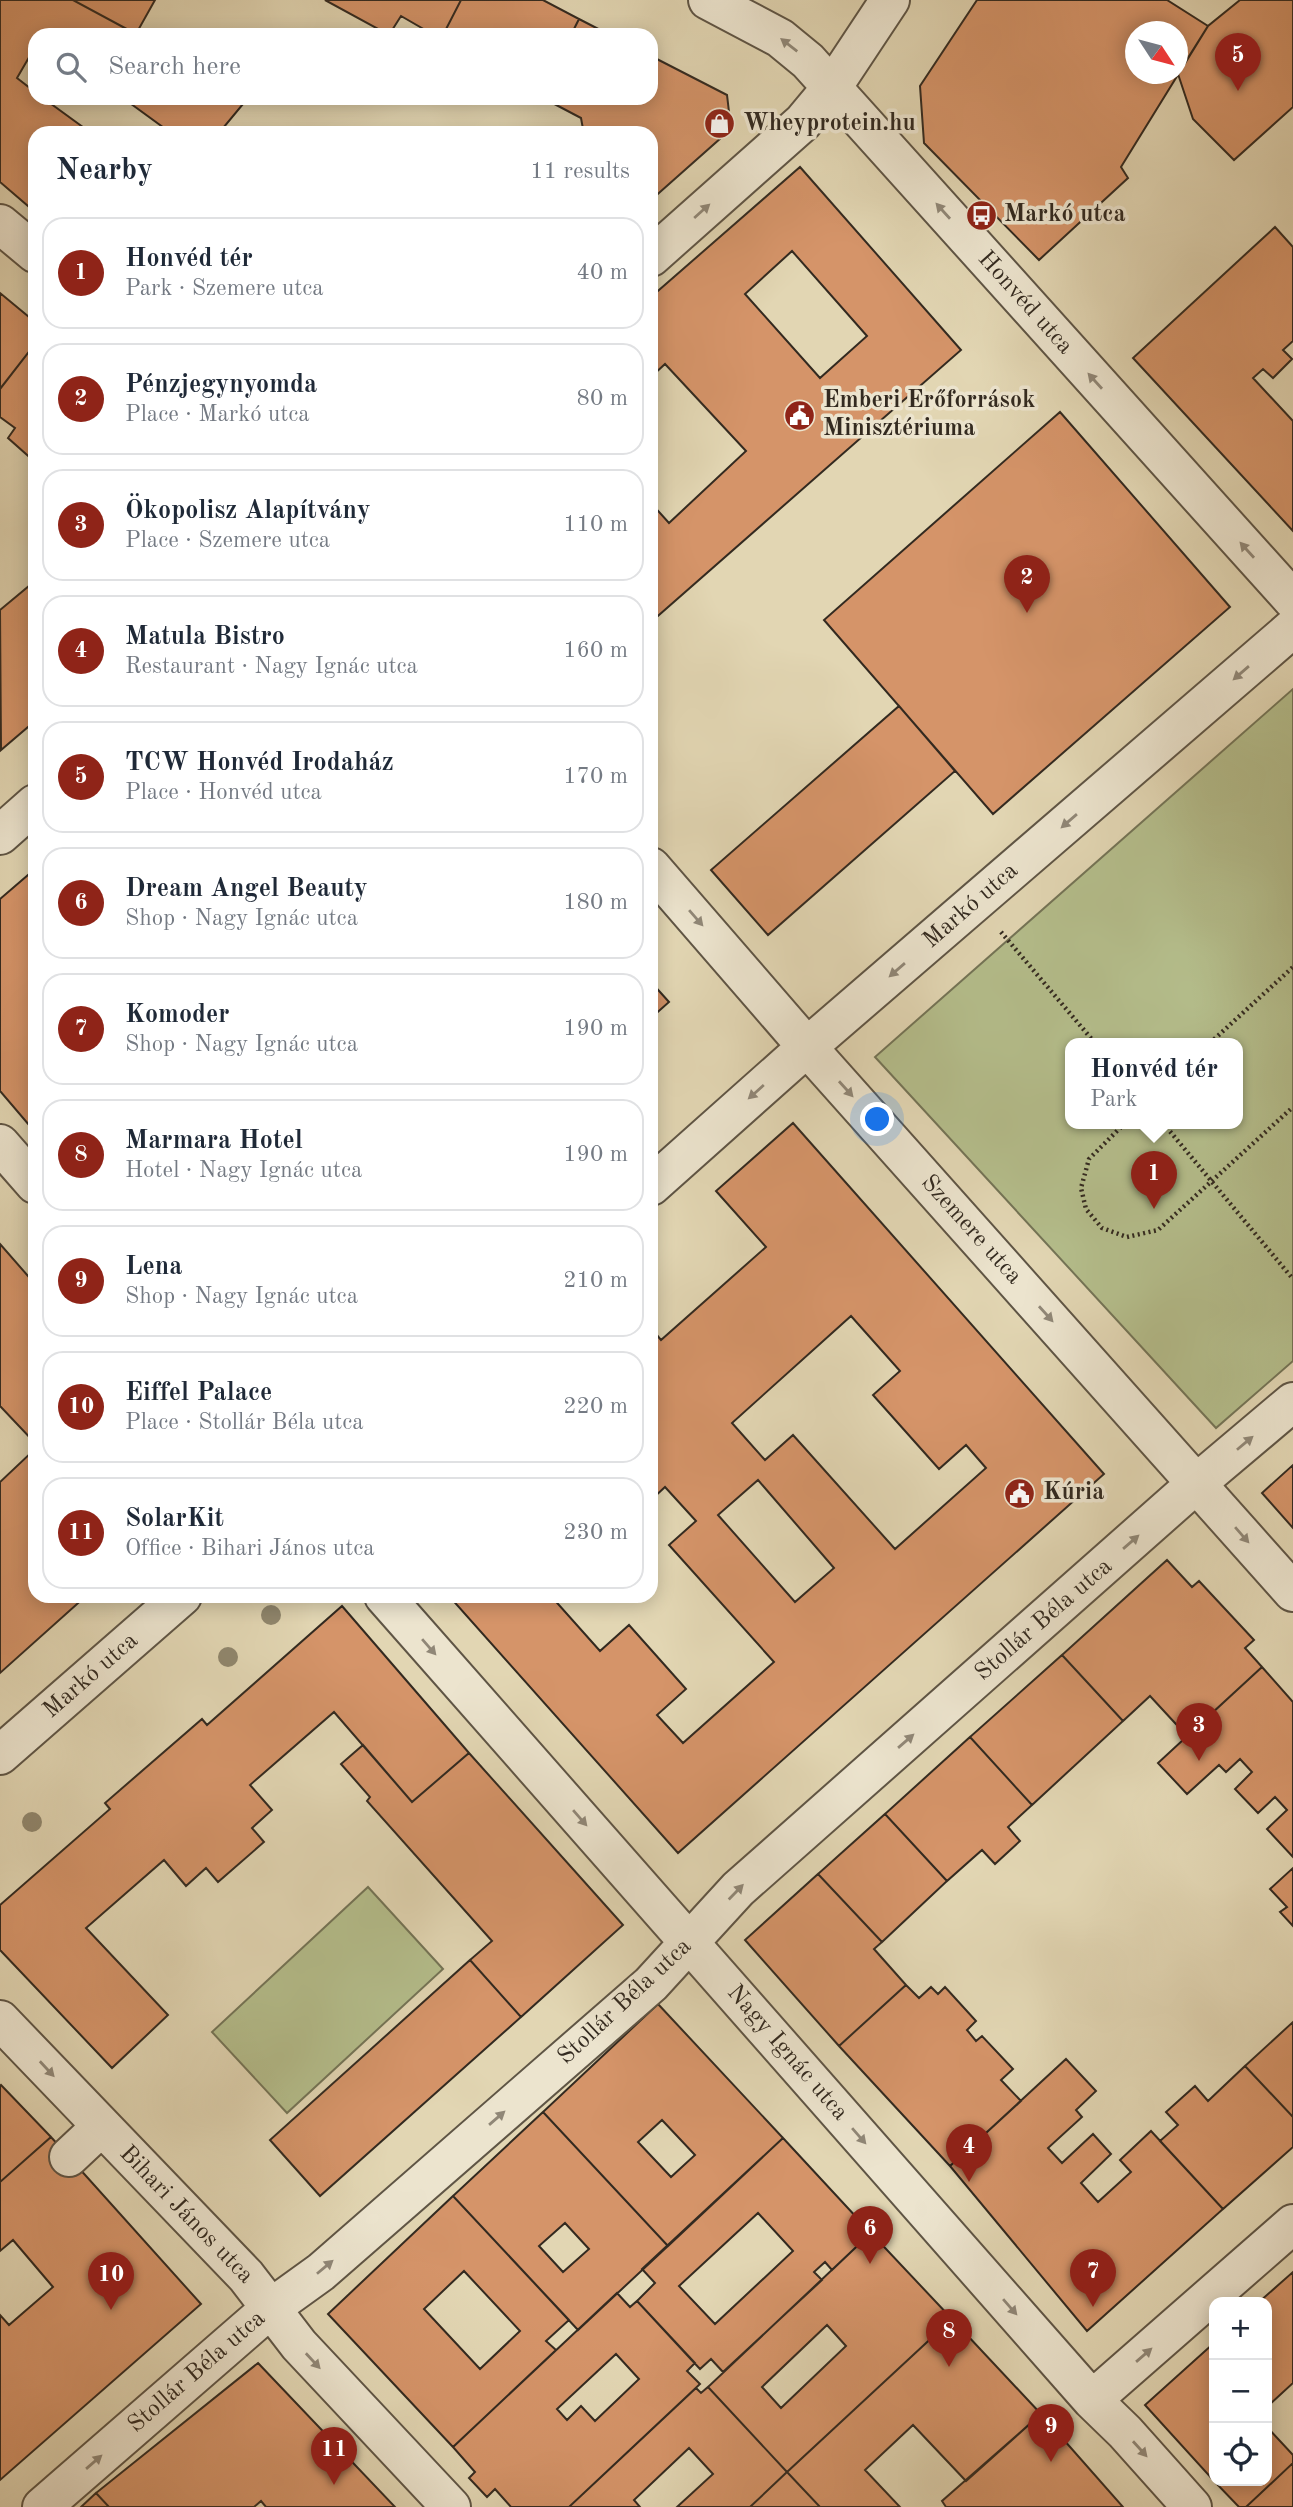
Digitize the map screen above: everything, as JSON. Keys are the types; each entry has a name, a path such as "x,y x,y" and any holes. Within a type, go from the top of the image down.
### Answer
{"street":[{"name":"Honvéd utca","path":"708,0 780,38 808,61 1293,600"},
{"path":"658,251 803,122 832,86 890,0"},
{"path":"0,224 28,247"},
{"name":"Markó utca","path":"658,1180 807,1047 1293,628"},
{"path":"0,835 28,810"},
{"name":"Szemere utca","path":"658,875 807,1047 1293,1592"},
{"path":"0,1144 28,1176"},
{"name":"Stollár Béla utca","path":"42,2507 271,2308 321,2272 631,2002 651,1984 738,1889 1197,1483 1293,1402"},
{"name":"Markó utca","path":"0,1755 174,1603"},
{"name":"Nagy Ignác utca","path":"390,1603 1092,2400 1125,2432 1192,2507"},
{"name":"Bihari János utca","path":"0,2020 246,2276 299,2345 452,2507"},
{"path":"69,2157 101,2127"},
{"path":"1092,2400 1293,2224"}],"path":[{"path":"975,902 1091,1038"},
{"path":"1215,1038 1293,967"},
{"path":"1119,1129 1089,1159 1081,1188 1086,1209 1102,1228 1127,1237 1158,1230 1293,1107"},
{"path":"1168,1129 1293,1279"}],"green space":[{"path":"1293,689 1293,1361 1216,1428 875,1057"},
{"path":"368,1887 443,1969 287,2113 212,2032"}],"building":[{"path":"0,0 73,0 125,28 28,28 28,59 17,78 28,87 28,105 53,105 81,126 28,126 28,206 0,182"},
{"path":"73,0 155,0 139,28 125,28"},
{"path":"325,0 461,0 447,28 422,28 401,16 393,28 376,28"},
{"path":"461,0 543,0 579,19 574,28 447,28"},
{"path":"977,0 1167,0 1208,26 1188,58 1188,21 1125,21 1125,84 1172,84 1121,167 1128,178 1039,260 924,143 920,86"},
{"path":"1240,0 1293,0 1293,107 1234,160 1193,119 1181,84 1188,84 1188,58 1208,26"},
{"path":"579,19 596,28 574,28"},
{"path":"658,60 727,95 731,129 658,194 658,126 582,126 581,118 556,105 658,105"},
{"path":"133,105 242,105 225,126 161,126"},
{"name":"Emberi Erőforrások Minisztériuma","path":"800,167 961,350 658,616 658,511 669,523 746,451 665,364 658,370 658,291","holes":["792,251 867,336 820,378 745,294"]},
{"path":"1275,227 1293,247 1293,341 1283,350 1292,359 1273,378 1263,369 1253,378 1293,421 1293,531 1133,358"},
{"path":"0,293 28,316 28,353 0,389"},
{"path":"28,353 28,456 8,438 15,428 0,417 0,389"},
{"path":"1060,412 1230,607 993,814 824,620"},
{"path":"28,587 28,727 1,750 0,610"},
{"path":"899,706 955,771 768,935 711,870"},
{"path":"28,875 28,1124 0,1091 0,899"},
{"path":"658,990 669,1002 658,1012"},
{"name":"Kúria","path":"793,1123 1104,1474 678,1853 455,1603 557,1603 600,1651 629,1625 686,1689 657,1715 683,1743 774,1662 669,1545 696,1521 665,1487 658,1494 658,1336 661,1340 766,1247 716,1191","holes":["851,1316 900,1371 873,1395 939,1469 966,1445 986,1468 895,1549 793,1435 765,1460 732,1423","758,1480 834,1568 795,1602 718,1515"]},
{"path":"0,1244 28,1276 28,1436 0,1406"},
{"path":"28,1456 28,1603 78,1603 0,1673 0,1482"},
{"path":"1293,1465 1293,1528 1262,1493"},
{"path":"1167,1560 1192,1587 1199,1581 1254,1640 1245,1648 1262,1667 1187,1736 1150,1696 1123,1721 1062,1655"},
{"path":"342,1606 469,1753 412,1802 334,1712 250,1785 272,1810 252,1828 264,1842 218,1882 206,1868 186,1886 164,1860 86,1928 168,2015 112,2068 0,1950 0,1905 110,1809 105,1803 202,1719 207,1725"},
{"path":"1062,1655 1123,1721 1032,1805 970,1737"},
{"path":"1262,1667 1293,1702 1293,1857 1267,1829 1287,1810 1275,1797 1258,1813 1235,1789 1252,1772 1240,1759 1226,1772 1219,1765 1187,1794 1158,1763"},
{"path":"970,1737 1032,1805 1008,1827 1020,1841 995,1864 982,1850 947,1881 885,1814"},
{"path":"363,1745 412,1802 469,1753 623,1925 521,2017 470,1960 492,1941 367,1801 370,1797 341,1764"},
{"path":"885,1814 947,1881 882,1942 818,1874"},
{"path":"1293,1868 1293,1926 1280,1912 1287,1907 1270,1889"},
{"path":"818,1874 882,1942 874,1949 906,1985 839,2046 745,1940"},
{"path":"470,1960 521,2017 320,2196 270,2140"},
{"path":"906,1985 919,1998 931,1987 938,1994 945,1987 976,2021 967,2030 976,2041 982,2036 1013,2069 1001,2080 1021,2101 950,2166 839,2046"},
{"path":"658,2004 783,2138 668,2246 543,2112","holes":["662,2120 695,2155 671,2177 638,2142"]},
{"path":"1293,2022 1293,2117 1245,2066"},
{"path":"1066,2059 1096,2091 1076,2110 1082,2117 1048,2148 1062,2163 1093,2134 1111,2154 1081,2183 1098,2202 1131,2172 1120,2160 1151,2131 1223,2209 1087,2331 950,2166"},
{"path":"1245,2066 1293,2117 1293,2147 1223,2209 1160,2141 1178,2125 1166,2112 1195,2086 1208,2101"},
{"path":"0,2086 51,2137 0,2182"},
{"path":"543,2112 668,2246 578,2330 453,2196","holes":["565,2223 589,2249 563,2272 539,2246"]},
{"path":"51,2137 201,2304 0,2480 0,2315 9,2325 53,2287 13,2240 0,2251 0,2182"},
{"path":"783,2138 871,2233 832,2270 825,2262 814,2272 822,2280 723,2372 711,2359 700,2369 637,2301 655,2283 642,2269","holes":["758,2213 793,2251 715,2324 679,2286"]},
{"path":"453,2196 569,2320 546,2341 556,2350 453,2447 328,2314","holes":["464,2271 520,2331 480,2369 424,2309"]},
{"path":"871,2233 952,2319 787,2472 708,2387","holes":["827,2325 846,2346 781,2408 762,2387"]},
{"path":"1293,2272 1293,2383 1272,2402 1272,2297 1265,2297"},
{"path":"617,2293 630,2307 637,2301 695,2363 687,2371 700,2384 569,2507 511,2507 495,2489 487,2497 469,2478 475,2472 453,2447","holes":["616,2354 639,2379 595,2421 581,2406 567,2420 557,2409"]},
{"path":"952,2319 1041,2414 966,2481 913,2425 865,2470 900,2507 820,2507 787,2472"},
{"path":"1209,2347 1209,2475 1145,2405"},
{"path":"258,2363 395,2507 266,2507 261,2501 254,2507 109,2507 96,2493"},
{"path":"708,2387 787,2472 750,2507 677,2507 713,2474 689,2448 634,2500 640,2507 569,2507 696,2388 701,2393"},
{"path":"1041,2414 1123,2507 946,2507 942,2501"},
{"path":"1272,2432 1293,2455 1293,2463 1272,2483"},
{"path":"1293,2463 1293,2507 1246,2507 1268,2486 1272,2486 1272,2483"},
{"path":"787,2472 820,2507 750,2507"},
{"path":"1219,2486 1268,2486 1246,2507 1239,2507"},
{"path":"96,2493 109,2507 81,2507"}],"place":[{"name":"TCW Honvéd Irodaház","path":"1238,91"},
{"name":"Wheyprotein.hu","path":"720,124"},
{"name":"Markó utca","path":"981,215"},
{"name":"Emberi Erőforrások Minisztériuma","path":"800,415"},
{"name":"Pénzjegynyomda","path":"1027,613"},
{"name":"Honvéd tér","path":"1154,1209"},
{"name":"Kúria","path":"1020,1493"},
{"name":"Ökopolisz Alapítvány","path":"1199,1761"},
{"name":"Matula Bistro","path":"969,2182"},
{"name":"Dream Angel Beauty","path":"870,2264"},
{"name":"Komoder","path":"1093,2307"},
{"name":"Eiffel Palace","path":"111,2310"},
{"name":"Marmara Hotel","path":"949,2367"},
{"name":"Lena","path":"1051,2462"},
{"name":"SolarKit","path":"334,2485"}]}
